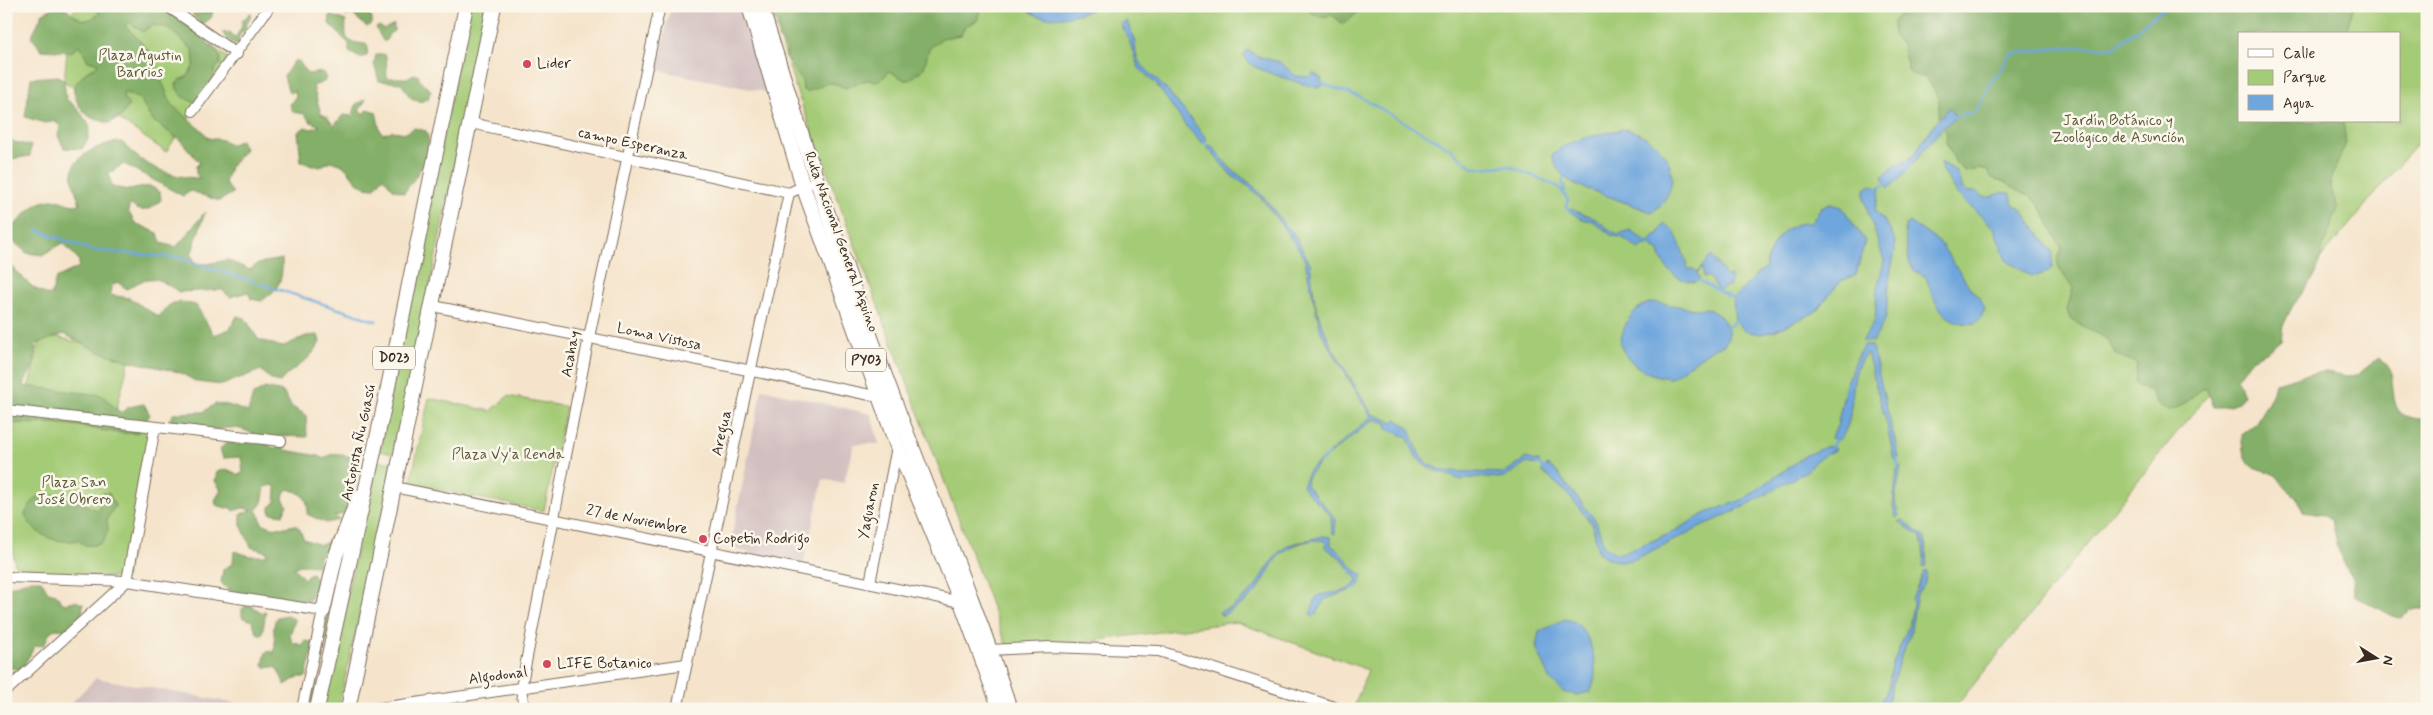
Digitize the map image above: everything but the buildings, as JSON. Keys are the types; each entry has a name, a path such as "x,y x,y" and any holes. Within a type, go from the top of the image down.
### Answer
{"highway":[{"name":"Autopista Ñu Guasú","path":"317,709 370,470 466,6"},
{"name":"D023","path":"348,709 494,6"},
{"name":"Ruta Nacional General Aquino","path":"749,6 788,143 897,446 961,602 1000,709"},
{"name":"Ruta Nacional General Aquino","path":"761,6 816,180 892,395 990,650 1010,709"},
{"path":"323,611 338,547 370,470"}],"street":[{"path":"166,6 237,54"},
{"path":"194,111 270,6"},
{"name":"Acahay","path":"524,709 521,688 589,337 660,6"},
{"name":"campo Esperanza","path":"471,123 789,193"},
{"path":"789,193 816,180"},
{"name":"Aregua","path":"677,709 710,550 752,372 789,193"},
{"name":"Loma Vistosa","path":"433,306 880,397"},
{"path":"6,410 282,441"},
{"path":"6,691 127,581 155,428"},
{"name":"Yaguaron","path":"870,583 897,446"},
{"name":"27 de Noviembre","path":"394,487 961,602"},
{"path":"6,577 127,581 323,611 302,709"},
{"path":"990,650 1050,647 1159,651 1334,707"},
{"name":"Algodonal","path":"373,709 686,664"}],"shaded area":[{"path":"671,6 731,6 745,9 770,93 657,70"},
{"path":"762,389 871,414 879,444 854,444 844,483 823,479 802,569 735,549 731,540"},
{"path":"96,678 191,695 263,709 65,709"}],"green space":[{"path":"57,6 86,20 99,14 98,6 159,6 173,10 181,22 201,33 211,47 216,49 220,57 220,64 215,70 210,86 199,103 195,102 181,95 176,84 188,76 194,65 193,50 168,28 152,25 143,32 129,22 125,25 148,50 172,105 203,131 208,138 223,140 230,145 241,140 245,149 230,167 225,183 233,193 219,201 191,191 183,196 124,164 109,173 112,187 129,190 150,186 160,192 161,200 150,209 138,209 130,204 128,211 135,223 158,233 161,243 176,247 205,212 191,255 196,263 207,264 227,260 250,270 261,263 282,259 282,273 279,284 272,293 261,301 251,299 248,292 230,297 222,290 179,292 154,279 143,281 127,289 117,282 111,287 110,295 129,298 159,317 171,304 179,302 196,305 214,335 230,329 237,316 245,318 258,339 282,347 306,336 318,335 320,342 311,356 280,382 271,380 261,370 222,385 197,382 179,372 129,361 97,351 64,334 36,344 34,364 23,386 101,395 121,413 129,407 144,404 150,415 137,433 112,432 65,424 13,423 6,435 6,266 11,265 34,287 51,296 56,278 79,267 79,260 63,243 42,255 27,253 6,235 6,231 39,203 57,200 72,205 80,204 73,180 72,173 74,167 83,156 107,144 122,142 138,157 157,169 178,176 200,178 196,174 196,166 200,163 180,140 152,120 140,99 123,92 124,99 129,105 121,117 109,123 92,118 83,111 76,99 74,86 87,71 96,67 98,63 88,61 80,45 71,52 42,50 31,37 43,13"},
{"name":"Plaza Agustin Barrios","path":"78,6 154,6 228,58 166,152 64,81 71,13"},
{"path":"340,6 357,6 372,18 372,23 367,27 352,14 346,16 345,10"},
{"path":"470,6 486,6 396,454 379,451"},
{"path":"768,6 981,7 977,21 965,26 961,35 942,38 929,49 924,68 910,80 905,80 889,71 880,81 866,80 845,88 837,84 828,83 807,92 803,90 802,81 786,58 787,49 778,38 779,23"},
{"path":"770,6 2427,6 2427,131 2182,426 1954,709 1353,709 1368,670 1236,622 1009,652 798,95"},
{"path":"1306,6 1355,6 1357,12 1343,24 1332,15 1317,16"},
{"name":"Jardín Botánico y Zoológico de Asunción","path":"1901,6 2354,6 2346,32 2238,32 2238,122 2343,122 2346,143 2331,178 2330,187 2338,209 2326,238 2316,274 2292,307 2283,326 2281,340 2269,350 2252,359 2237,378 2243,396 2240,400 2234,404 2214,407 2206,387 2177,408 2164,409 2157,403 2151,391 2138,386 2135,382 2137,363 2116,355 2107,339 2070,319 2067,310 2073,288 2060,270 2057,261 2062,248 2042,210 2032,198 2000,180 1992,178 1988,171 1979,169 1966,172 1956,163 1946,142 1947,133 1939,121 1939,98 1926,77 1912,75 1909,72 1902,45 1893,35 1893,21 1902,12"},
{"path":"214,8 211,18 202,25 192,14 206,13 209,9"},
{"path":"250,13 252,14 245,26 250,30 248,33 244,31 240,34 238,40 240,44 234,45 222,33 230,32 234,38 236,37 242,26 242,21"},
{"path":"330,15 346,21 346,36 350,41 366,44 368,47 367,56 360,58 349,52 349,44 329,24"},
{"path":"394,24 394,31 389,34 386,41 383,41 376,28 379,26 384,29"},
{"path":"383,54 386,56 387,78 407,78 414,74 419,76 419,80 431,90 428,99 419,102 410,97 401,83 379,81 374,64 376,55"},
{"path":"294,61 299,61 307,74 323,72 326,77 324,82 313,86 321,114 326,116 334,126 343,115 353,116 356,104 366,99 359,111 365,114 368,109 376,112 380,130 383,134 392,131 406,133 414,128 426,131 428,139 427,156 419,172 404,193 393,189 383,177 375,188 363,186 338,163 330,161 320,167 301,162 298,132 305,127 311,129 320,126 311,122 304,114 293,112 290,104 296,96 295,91 289,93 284,76"},
{"path":"58,76 64,81 66,99 77,108 90,126 88,139 82,149 64,148 58,136 60,126 54,121 45,123 25,117 31,78"},
{"path":"8,137 14,142 31,146 30,156 6,160 6,138"},
{"path":"42,333 130,356 116,411 28,388"},
{"path":"2380,357 2390,370 2394,398 2399,411 2405,416 2427,419 2427,609 2411,609 2402,618 2390,615 2354,595 2353,580 2340,556 2332,521 2323,515 2303,512 2297,496 2287,490 2275,475 2256,468 2248,462 2245,458 2242,444 2242,434 2255,424 2272,395 2275,383 2325,372 2348,376 2355,375"},
{"path":"265,388 283,392 292,407 306,415 307,437 281,436 266,440 272,448 283,446 285,450 319,456 324,459 333,454 355,456 360,461 352,478 345,514 334,516 340,520 326,523 307,514 308,509 304,497 288,489 284,493 283,499 287,505 283,515 270,513 270,507 275,503 276,489 273,485 265,487 262,503 255,510 259,513 262,523 278,528 295,525 299,528 304,539 320,545 326,543 329,538 334,538 331,558 325,553 320,555 317,566 300,565 294,568 305,580 307,575 312,573 318,583 317,589 309,600 264,600 254,593 240,594 231,591 221,582 223,570 233,563 234,551 250,556 266,556 267,552 251,547 241,525 241,514 252,510 243,508 233,511 231,507 226,508 216,505 215,500 221,490 215,481 217,471 229,470 239,475 243,472 241,457 223,458 220,449 228,441 238,445 248,441 253,445 260,439 248,431 235,428 214,430 207,433 196,426 177,429 170,419 174,413 203,412 215,404 228,405 248,412 253,395"},
{"name":"Plaza Vy'a Renda","path":"508,396 566,407 544,511 410,484 429,398 491,411"},
{"name":"Plaza San José Obrero","path":"16,419 153,429 126,578 17,573 6,521 6,471"},
{"path":"377,461 394,463 338,709 321,709"},
{"path":"47,493 75,499 98,511 102,493 109,493 115,506 107,519 108,531 103,542 90,546 78,540 54,540 33,528 25,514 34,501"},
{"path":"351,525 311,709 307,709 336,571"},
{"path":"30,580 41,580 48,592 56,594 61,602 66,604 74,601 83,604 82,612 79,619 69,630 55,629 50,632 44,645 35,646 21,670 12,668 8,671 6,678 6,582 10,587"},
{"path":"246,606 253,607 263,613 266,611 262,635 257,633 252,621 242,617 242,609"},
{"path":"287,615 295,620 290,635 292,642 301,645 306,641 314,643 306,677 298,677 285,685 275,667 265,667 263,664 266,652 271,651 273,654 275,649 274,627 277,617"}],"water":[{"path":"1028,6 1098,6 1082,13 1048,18 1032,12"},
{"path":"1127,21 1135,42 1139,62 1168,91 1207,139 1202,143 1186,126 1156,84 1138,67 1129,40 1120,24"},
{"path":"1247,50 1260,57 1280,62 1296,76 1309,77 1313,73 1321,78 1323,86 1318,88 1312,87 1256,67 1244,56"},
{"path":"1950,107 1956,117 1946,125 1899,180 1889,188 1882,177 1890,169 1912,157 1935,123"},
{"path":"1623,129 1646,137 1664,154 1669,164 1672,176 1671,187 1662,204 1651,212 1574,184 1560,172 1553,160 1552,155 1559,149 1576,141"},
{"path":"1211,145 1231,169 1250,183 1267,201 1286,227 1292,231 1310,263 1315,302 1321,322 1332,347 1372,414 1393,422 1397,419 1410,429 1419,454 1430,465 1445,471 1504,473 1526,458 1540,462 1536,465 1527,463 1504,478 1478,477 1462,480 1428,468 1416,457 1407,437 1387,429 1387,423 1374,419 1328,456 1371,417 1321,332 1305,261 1300,251 1263,200 1248,186 1232,176 1207,147"},
{"path":"1941,162 1956,171 1963,189 1969,192 1976,191 1986,197 2001,193 2011,194 2013,204 2021,209 2053,253 2052,268 2046,273 2032,277 2006,260 1994,228 1957,194 1943,171"},
{"path":"1870,185 1880,189 1875,210 1890,229 1895,242 1886,318 1873,342 1862,341 1875,320 1877,288 1884,261 1864,198 1864,190"},
{"path":"1830,204 1842,207 1865,241 1856,275 1841,281 1814,313 1774,331 1760,334 1744,331 1735,321 1733,299 1765,268 1775,243 1786,230 1801,223 1811,223 1821,207"},
{"path":"1571,208 1576,212 1594,218 1615,233 1619,234 1630,230 1648,243 1655,235 1658,235 1663,225 1668,226 1676,235 1688,269 1694,269 1697,273 1711,255 1727,277 1732,276 1730,285 1718,291 1710,277 1704,277 1702,268 1697,274 1700,278 1695,282 1682,279 1671,273 1663,263 1659,251 1651,246 1644,245 1639,249 1623,238 1611,235 1593,221 1581,219 1569,211"},
{"path":"1910,222 1940,243 1973,292 1981,299 1984,307 1982,316 1976,323 1956,321 1942,312 1933,296 1926,277 1916,272 1911,266 1905,235 1905,225"},
{"path":"1654,302 1694,309 1707,308 1720,316 1728,327 1728,338 1724,345 1714,348 1671,378 1647,372 1628,358 1620,344 1630,317 1640,307"},
{"path":"1863,345 1871,346 1873,350 1899,458 1894,460 1887,425 1867,353 1860,362 1856,373 1849,422 1845,432 1838,440 1831,438 1837,427 1847,380"},
{"path":"1828,446 1836,449 1815,461 1808,470 1749,504 1635,559 1625,561 1611,560 1598,552 1593,525 1565,491 1541,471 1547,465 1555,470 1596,521 1604,546 1615,553 1621,553 1669,534 1704,514 1744,499 1806,455"},
{"path":"1322,459 1307,478 1306,485 1336,519 1335,534 1332,533 1331,516 1302,485 1309,470"},
{"path":"1901,466 1895,502 1899,516 1896,518 1893,505 1897,470"},
{"path":"1903,520 1925,538 1927,566 1923,567 1924,556 1921,537 1899,522"},
{"path":"1323,536 1331,537 1331,546 1340,552 1358,573 1363,575 1358,588 1325,599 1318,612 1312,616 1310,614 1317,596 1346,590 1355,583 1357,578 1343,560 1325,547 1326,541 1306,542 1293,546 1282,553 1253,595 1222,616 1219,612 1232,607 1253,590 1276,555 1288,545"},
{"path":"1927,571 1925,583 1917,594 1910,636 1899,661 1889,698 1882,709 1875,709 1885,695 1889,685 1892,665 1909,625 1913,605 1912,598 1924,572"},
{"path":"1565,619 1575,622 1582,629 1591,646 1594,656 1595,676 1590,692 1576,695 1563,692 1551,680 1536,647 1539,632"}],"waterway":[{"path":"1955,117 1976,111 1993,79 2001,71 2010,54 2063,47 2115,47 2166,6"},
{"path":"1323,84 1360,97 1448,147 1473,168 1509,166 1559,187 1568,200 1567,207 1572,211"},
{"path":"1202,139 1210,148"},
{"path":"1564,177 1562,181 1564,192"},
{"path":"1876,189 1889,182"},
{"path":"37,230 91,250 180,258 376,321"},
{"path":"1696,279 1733,299"},
{"path":"1728,327 1735,321"},
{"path":"1831,449 1836,438"},
{"path":"1320,462 1329,454"},
{"path":"1896,456 1899,470"},
{"path":"1535,462 1545,469"}],"place":[{"name":"Lider","path":"527,64"},
{"name":"Copetin Rodrigo","path":"703,539"},
{"name":"LIFE Botanico","path":"547,664"}]}
